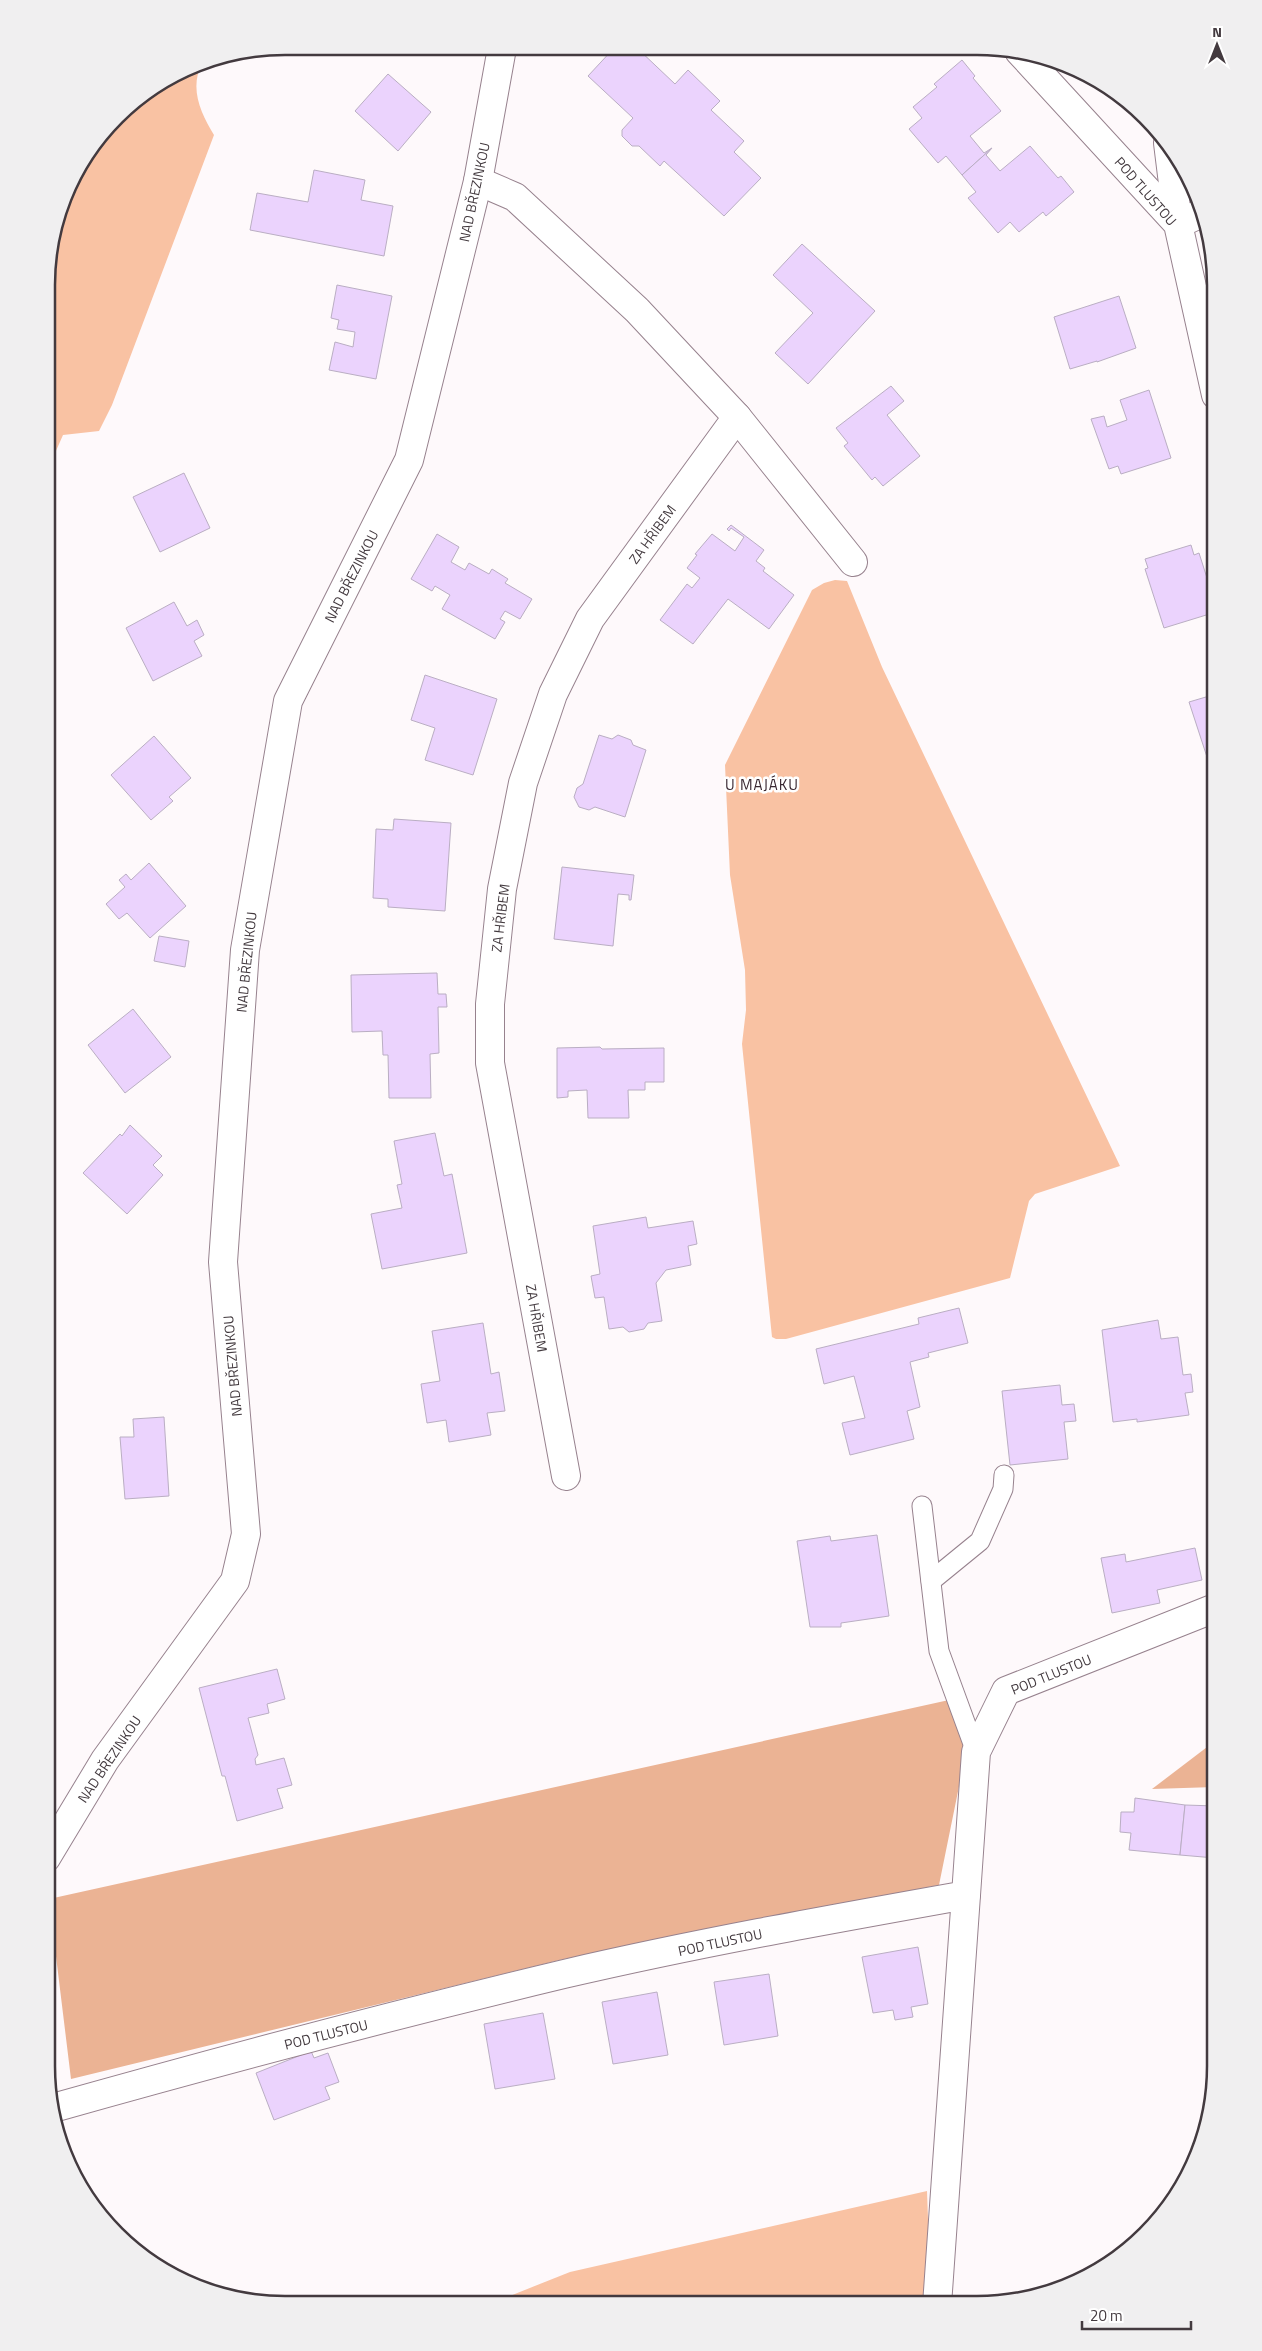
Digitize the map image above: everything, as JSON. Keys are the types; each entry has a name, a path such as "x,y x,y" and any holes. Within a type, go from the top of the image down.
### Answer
{"street":[{"name":"NAD BŘEZINKOU","path":"55,1843 105,1760 235,1581 246,1534 223,1262 245,950 283,730 288,702 409,460 478,181 501,55"},
{"name":"POD TLUSTOU","path":"1028,61 1178,224 1207,354"},
{"path":"1170,160 1178,224 1196,216"},
{"path":"478,181 515,197 637,310 737,417 853,562"},
{"name":"ZA HŘIBEM","path":"566,1476 490,1063 490,1004 502,889 526,774 553,694 590,618 737,417"},
{"name":"POD TLUSTOU","path":"58,2106 246,2053 566,1974 835,1918 966,1895 976,1752 1006,1691 1207,1611"},
{"path":"938,2296 966,1895"}],"lane":[{"path":"931,1581 980,1541 1003,1489 1004,1475"},
{"path":"922,1506 939,1651 976,1752"}],"shaded area":[{"path":"198,72 198,100 214,135 112,405 99,431 63,435 55,453 55,270 59,240 67,211 79,183 94,157 122,122 157,94"},
{"path":"835,580 847,581 882,667 1120,1166 1035,1194 1029,1201 1010,1278 786,1339 776,1339 772,1337 742,1044 746,1010 745,970 730,875 725,765 812,590 824,583"},
{"path":"949,1700 966,1752 939,1885 564,1959 71,2079 55,1948 55,1898"},
{"path":"1207,1747 1207,1787 1152,1789"},
{"path":"927,2191 929,2247 926,2296 510,2296 570,2272"}],"building":[{"path":"608,55 644,55 675,84 688,70 720,101 711,110 744,141 734,152 761,178 724,216 664,161 660,166 639,146 632,146 622,136 622,130 633,118 588,76"},
{"path":"962,60 975,76 973,78 1001,111 970,136 984,153 992,148 962,175 946,156 938,163 909,129 922,118 913,107 937,87 934,84"},
{"path":"388,74 431,112 398,151 355,111"},
{"path":"1030,146 1058,178 1061,176 1074,192 1046,216 1043,212 1019,232 1010,222 998,233 968,198 976,192 962,175 992,148 986,155 1000,171"},
{"path":"314,170 365,180 361,200 393,206 384,256 250,230 257,193 308,202"},
{"path":"802,244 875,311 808,384 775,353 813,313 773,275"},
{"path":"337,285 392,296 376,379 329,370 335,342 353,347 355,332 337,329 339,320 331,318"},
{"path":"1119,296 1136,348 1097,362 1070,369 1054,317"},
{"path":"891,386 904,401 887,415 920,456 883,486 875,477 872,480 844,446 848,443 836,428"},
{"path":"1149,390 1171,458 1121,474 1118,466 1109,469 1091,419 1104,416 1107,427 1127,420 1120,400"},
{"path":"184,473 210,528 160,552 133,497"},
{"path":"731,525 764,550 756,561 765,568 763,571 794,595 769,629 728,599 693,644 660,620 687,584 692,588 700,578 687,568 697,555 695,554 712,534 735,551 744,537 731,528 729,531 727,529"},
{"path":"437,534 459,547 451,562 465,570 469,563 489,574 492,569 508,579 505,583 532,599 520,619 505,611 500,619 505,622 495,639 442,609 450,595 435,586 432,591 411,579"},
{"path":"1191,545 1194,555 1199,553 1207,578 1207,615 1164,628 1145,569 1148,568 1145,559"},
{"path":"174,602 187,626 197,620 204,635 194,641 202,656 153,681 126,628"},
{"path":"425,675 497,699 473,775 425,760 435,728 411,720"},
{"path":"1207,697 1207,757 1189,702"},
{"path":"599,735 612,739 618,735 631,740 633,745 646,750 625,817 595,807 589,810 579,807 574,797 577,788 583,784"},
{"path":"154,736 191,778 169,797 173,801 151,820 111,775"},
{"path":"394,819 451,823 445,911 388,907 388,899 373,898 376,829 393,830"},
{"path":"149,863 186,906 150,938 127,913 119,919 106,904 125,887 119,880 126,874 131,880"},
{"path":"562,867 634,875 631,900 629,900 629,895 618,894 613,946 554,939"},
{"path":"159,936 189,941 185,967 154,961"},
{"path":"437,973 438,994 446,994 447,1007 438,1007 439,1053 430,1054 431,1098 389,1098 388,1055 383,1055 382,1031 352,1032 351,975"},
{"path":"133,1009 171,1057 125,1093 88,1045"},
{"path":"600,1047 602,1049 664,1048 664,1082 645,1082 645,1090 628,1090 629,1118 588,1118 587,1090 568,1091 568,1097 557,1098 557,1048"},
{"path":"130,1125 162,1156 153,1165 163,1175 127,1214 83,1173 120,1134 122,1136"},
{"path":"435,1133 444,1176 452,1174 467,1253 382,1269 371,1214 402,1208 397,1185 402,1184 394,1141"},
{"path":"646,1217 648,1228 693,1221 697,1244 688,1246 691,1265 666,1270 656,1283 662,1321 648,1323 644,1329 629,1332 623,1327 609,1329 604,1297 595,1298 591,1276 600,1274 593,1226"},
{"path":"959,1308 968,1343 928,1353 929,1357 910,1362 920,1407 907,1411 914,1439 850,1455 842,1423 865,1418 854,1376 824,1384 816,1349 919,1324 918,1318"},
{"path":"1158,1320 1161,1339 1178,1337 1183,1375 1191,1374 1193,1392 1185,1393 1189,1415 1137,1422 1137,1419 1113,1422 1102,1330"},
{"path":"483,1323 491,1374 499,1372 505,1411 487,1413 491,1435 449,1442 446,1420 427,1423 421,1384 440,1381 432,1331"},
{"path":"1060,1385 1062,1405 1074,1404 1076,1421 1064,1422 1068,1459 1010,1465 1002,1391"},
{"path":"164,1417 169,1496 125,1499 120,1437 134,1437 133,1419"},
{"path":"877,1535 889,1616 841,1623 841,1627 810,1627 797,1541 830,1536 831,1541"},
{"path":"1195,1548 1202,1580 1157,1590 1160,1603 1112,1613 1101,1558 1125,1554 1126,1562"},
{"path":"277,1669 285,1699 267,1704 269,1713 248,1718 258,1755 255,1759 256,1765 284,1758 292,1785 277,1789 283,1808 237,1821 225,1776 222,1776 199,1688"},
{"path":"1135,1798 1185,1805 1180,1855 1129,1850 1131,1833 1120,1832 1121,1812 1134,1812"},
{"path":"1185,1805 1207,1806 1207,1857 1180,1855"},
{"path":"918,1947 928,2004 911,2007 913,2017 895,2020 893,2010 873,2013 862,1957"},
{"path":"769,1974 778,2036 724,2045 714,1982"},
{"path":"657,1992 668,2055 613,2064 602,2002"},
{"path":"543,2013 555,2079 495,2089 484,2024"},
{"path":"311,2051 314,2058 328,2053 339,2082 325,2087 330,2099 274,2120 256,2073"}],"district":[{"name":"U MAJÁKU","path":"762,784"}]}
